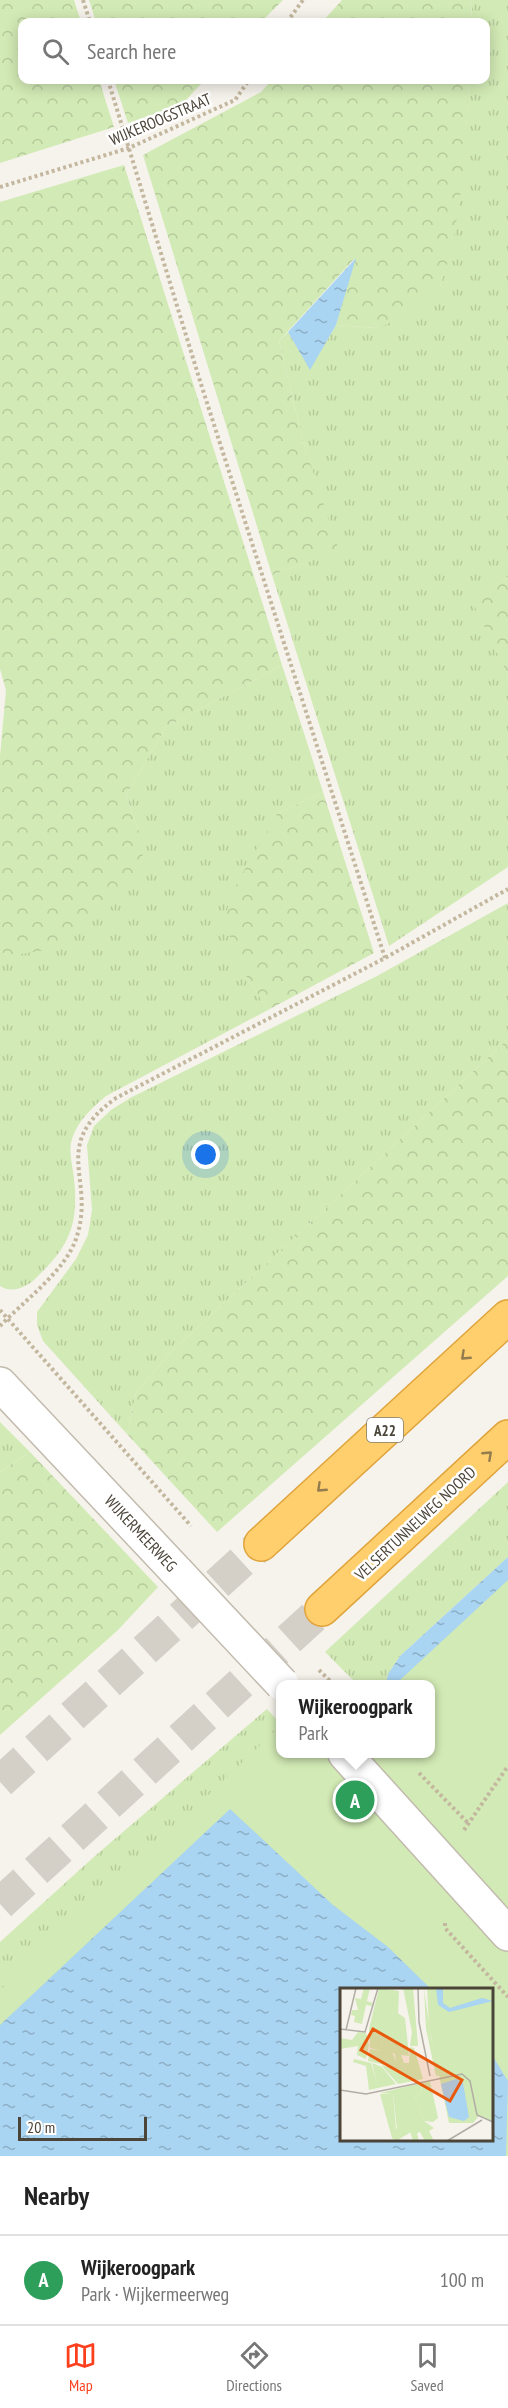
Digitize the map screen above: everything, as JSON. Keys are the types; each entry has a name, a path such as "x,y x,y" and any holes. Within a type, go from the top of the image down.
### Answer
{"highway":[{"name":"A22","path":"261,1544 508,1317"},
{"name":"VELSERTUNNELWEG NOORD","path":"322,1609 508,1437"}],"street":[{"name":"WIJKERMEERWEG","path":"0,1384 278,1680"},
{"path":"349,1758 508,1934"}],"path":[{"path":"83,0 89,18"},
{"path":"290,18 303,0"},
{"path":"109,84 385,958"},
{"name":"WIJKEROOGSTRAAT","path":"0,187 129,148 235,100 246,84"},
{"path":"0,1326 68,1258 81,1219 78,1141 98,1111 116,1098 385,958 508,890"},
{"path":"0,1310 192,1527"},
{"path":"312,1664 329,1680"},
{"path":"442,1860 508,1766"},
{"path":"415,1769 469,1824"}],"green space":[{"path":"0,0 74,0 80,18 18,18 18,84 100,84 114,127 0,163"},
{"path":"89,0 283,0 265,18 95,18"},
{"path":"342,0 472,0 471,18 326,18"},
{"path":"472,0 508,0 508,577 472,599 508,675 508,867 389,946 272,575 338,551 303,441 279,341 288,332 310,369 336,325 376,328 440,287 457,210 469,84 490,84 490,18 471,18"},
{"path":"115,84 201,84 182,104 128,123"},
{"path":"268,84 469,84 464,170 453,244 440,287 403,318 376,328 336,325 354,259 279,341 303,441 339,551 272,575 143,155 261,92"},
{"path":"124,165 282,665 166,727 126,795 138,829 145,870 112,906 53,949 8,956 0,951 0,756 6,690 0,669 0,202"},
{"path":"508,577 508,675 471,599"},
{"path":"282,665 323,792 277,814 246,976 268,1010 106,1096 90,1111 80,1122 71,1143 75,1209 73,1222 64,1244 48,1266 33,1281 15,1289 0,1286 0,951 8,956 138,829 126,795 166,727"},
{"path":"323,792 374,953 268,1010 246,976 223,920 238,881 277,814"},
{"path":"508,903 508,1039 168,1355 136,1393 127,1434 43,1341 37,1325 37,1312 76,1259 88,1235 92,1210 87,1145 94,1126 111,1110 130,1098 377,976"},
{"path":"508,1039 508,1276 217,1532 127,1434 136,1393 168,1355"},
{"path":"0,1422 30,1452 0,1472"},
{"path":"30,1452 158,1587 118,1630 0,1735 0,1472"},
{"path":"508,1482 508,1557 400,1656 388,1674 387,1680 353,1680 325,1652"},
{"path":"508,1567 508,2156 0,2156 0,1990 99,1900 276,1730 276,1758 435,1758 435,1680 398,1680"},
{"path":"267,1709 276,1719 276,1758 284,1758 490,1988 388,1947 0,2025 0,1942 96,1855"}],"water":[{"path":"356,258 336,325 310,370 288,332"},
{"path":"508,1557 508,1580 400,1680 387,1680 388,1674 400,1656"},
{"path":"230,1809 333,1905 388,1947 430,1988 340,1988 340,2141 493,2141 493,2057 508,2081 506,2156 0,2156 0,2025"}],"tunnel":[{"path":"0,1782 261,1544"},
{"path":"0,1904 322,1609"}],"place":[{"name":"Wijkeroogpark","path":"355,1800"}]}
